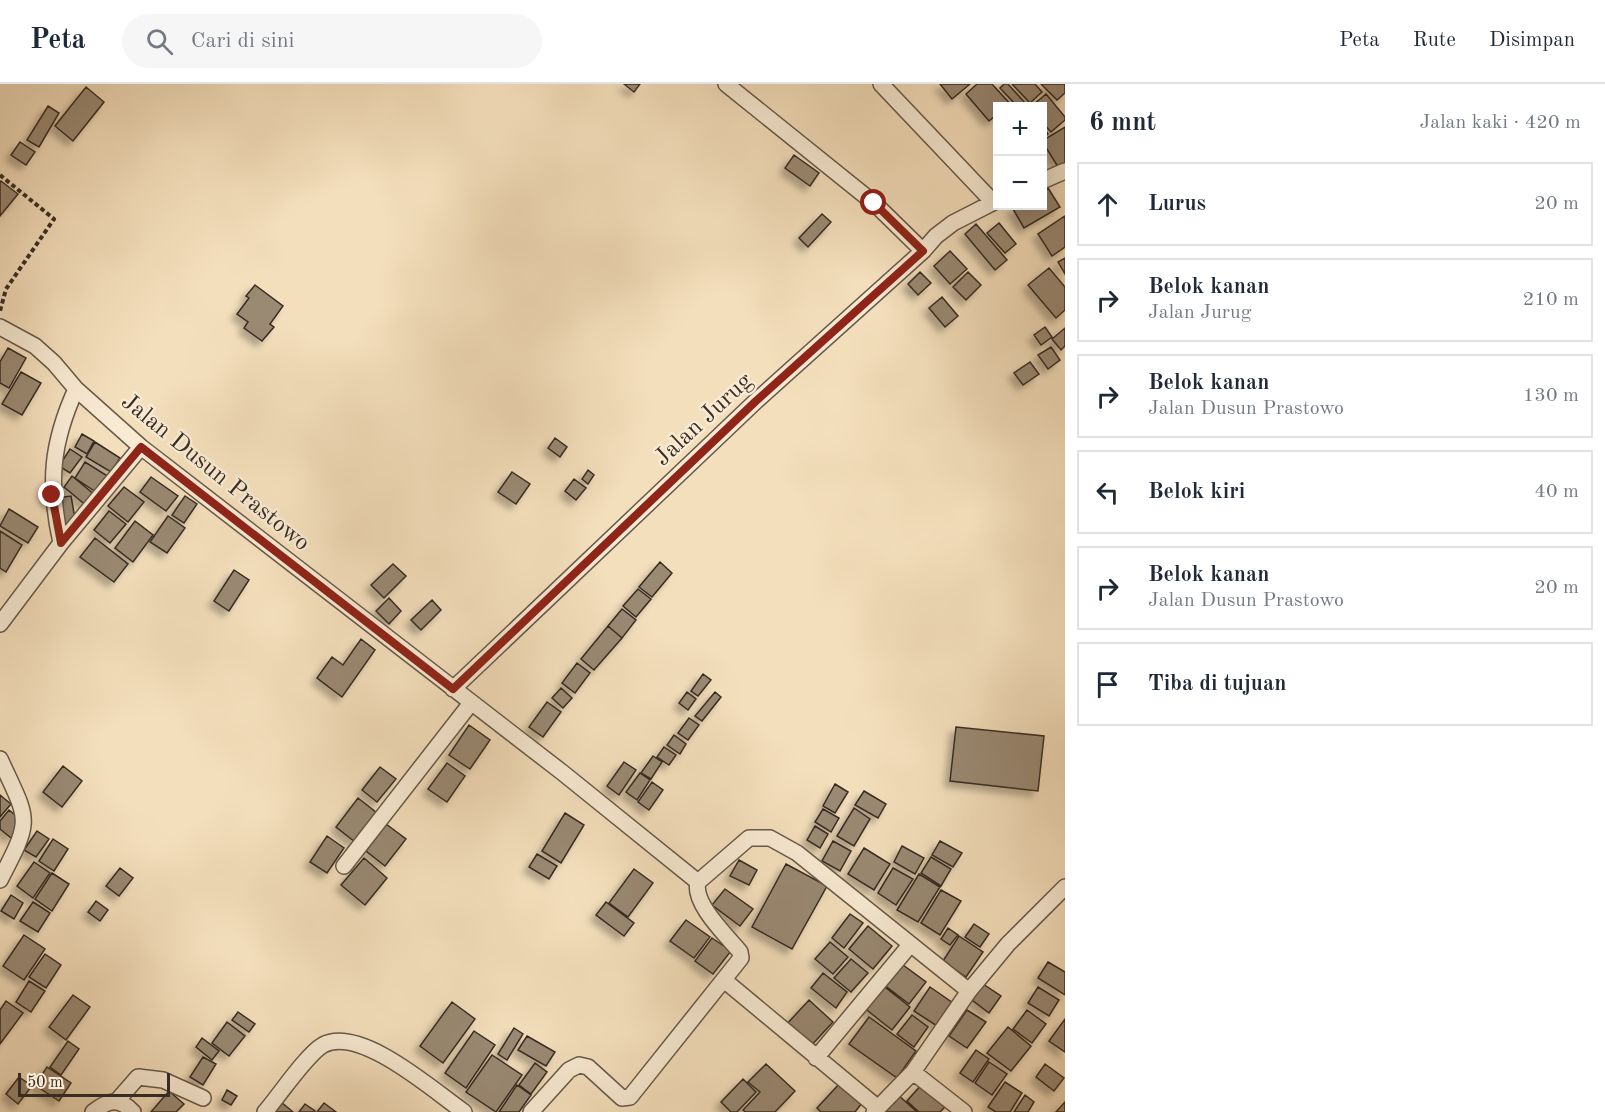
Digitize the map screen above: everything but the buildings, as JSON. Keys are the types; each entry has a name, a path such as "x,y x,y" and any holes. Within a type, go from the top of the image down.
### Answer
{"street":[{"path":"726,84 874,203 923,251"},
{"path":"881,84 993,199"},
{"path":"1047,180 1063,175"},
{"name":"Jalan Jurug","path":"453,689 756,401 923,251 936,236 954,223 993,202"},
{"name":"Jalan Dusun Prastowo","path":"0,327 34,346 54,363 76,389 141,447 698,882"},
{"path":"61,543 52,495 52,460 61,421 76,389"},
{"path":"0,624 61,543 141,447"},
{"path":"344,866 471,703"},
{"path":"0,759 23,809 25,822 20,842 0,880"},
{"path":"531,1112 569,1070 579,1065 588,1067 622,1098 627,1099 724,980 741,954 702,903 696,890 698,882 749,837 770,838 797,853 969,991"},
{"path":"724,980 876,1110 913,1072 969,991 1008,944 1065,887"},
{"path":"816,1058 910,945"},
{"path":"266,1112 302,1066 323,1045 345,1041 370,1047 464,1112"},
{"path":"913,1072 964,1112"},
{"path":"117,1101 138,1077 149,1076 202,1098"},
{"path":"93,1112 107,1101 117,1101 133,1112"}],"path":[{"path":"0,175 54,219 6,289 0,311"}],"route":[{"path":"52,495 61,543 130,457 141,447 453,689 756,401 923,251 874,203"}]}
